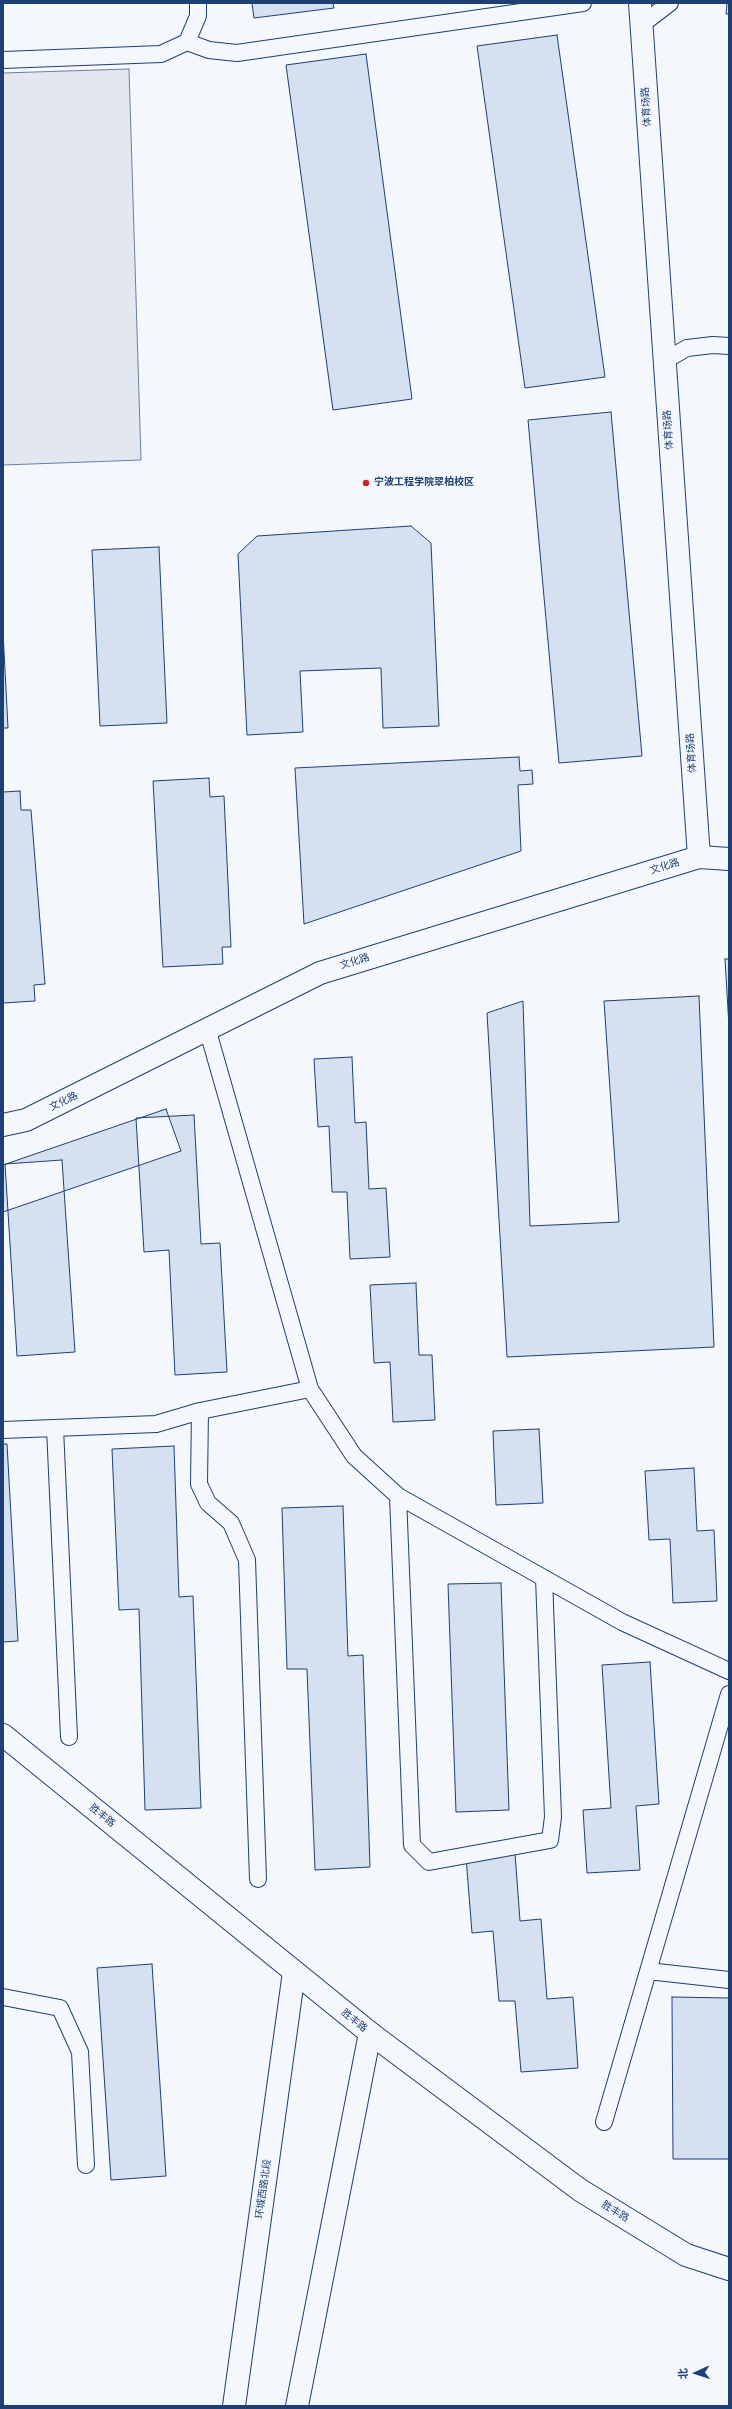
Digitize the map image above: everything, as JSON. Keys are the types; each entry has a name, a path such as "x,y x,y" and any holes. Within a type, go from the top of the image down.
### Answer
{"street":[{"name":"体育场路","path":"640,3 699,857"},
{"name":"文化路","path":"3,1125 26,1120 207,1028 320,973 699,857 729,859"},
{"name":"胜丰路","path":"3,1735 370,2033 580,2190 686,2255 729,2269"},
{"name":"环城西路北段","path":"234,2406 294,1972"},
{"path":"297,2406 370,2033"}],"lane":[{"path":"3,60 161,54 187,42 198,16 198,3"},
{"path":"187,42 209,50 237,53 583,3"},
{"path":"641,24 670,3"},
{"path":"664,361 687,348 713,345 729,346"},
{"path":"207,1028 310,1389 354,1456 398,1496 622,1622 729,1671"},
{"path":"3,1430 156,1424 200,1412 310,1389"},
{"path":"200,1412 199,1484 208,1503 231,1523 247,1560 258,1879"},
{"path":"55,1428 69,1737"},
{"path":"398,1496 412,1845 429,1862 550,1840 553,1817 544,1578"},
{"path":"604,2122 729,1694"},
{"path":"648,1971 729,1980"},
{"path":"3,1997 60,2008 80,2052 86,2165"}],"shaded area":[{"path":"129,69 141,460 3,465 3,73"}],"building":[{"path":"252,3 333,3 334,8 254,18"},
{"path":"727,3 729,3 729,14 726,14"},
{"path":"557,35 605,377 525,388 477,46"},
{"path":"366,54 412,399 333,410 286,65"},
{"path":"611,412 642,756 559,763 528,420"},
{"path":"411,526 431,543 439,726 383,728 381,668 300,671 303,732 247,735 238,554 257,536"},
{"path":"159,547 167,723 100,726 92,550"},
{"path":"3,632 8,728 3,728"},
{"path":"519,757 520,771 532,770 533,784 518,785 521,851 304,924 295,768"},
{"path":"209,778 210,797 224,796 231,947 222,947 223,964 163,967 153,781"},
{"path":"20,791 21,810 31,810 45,984 34,985 35,1001 3,1003 3,792"},
{"path":"725,959 729,959 729,1027"},
{"path":"699,996 714,1347 507,1357 487,1013 523,1001 530,1226 619,1222 604,1001"},
{"path":"352,1057 355,1123 366,1122 369,1189 386,1188 390,1257 350,1259 347,1192 332,1192 329,1126 318,1127 314,1059"},
{"path":"166,1109 181,1151 3,1212 3,1165"},
{"path":"194,1115 201,1244 220,1243 227,1372 175,1375 169,1250 144,1252 136,1118"},
{"path":"62,1160 75,1352 17,1356 5,1164"},
{"path":"416,1283 419,1355 432,1355 435,1420 393,1422 390,1362 374,1363 370,1285"},
{"path":"539,1429 543,1503 496,1505 493,1431"},
{"path":"3,1444 7,1444 18,1641 3,1642"},
{"path":"174,1446 179,1597 193,1596 201,1808 145,1810 139,1609 119,1610 112,1449"},
{"path":"694,1468 697,1531 714,1530 717,1601 673,1603 670,1539 649,1540 645,1471"},
{"path":"343,1506 348,1656 363,1655 370,1867 315,1870 307,1669 287,1669 282,1508"},
{"path":"501,1583 509,1810 456,1812 448,1584"},
{"path":"650,1662 659,1804 636,1806 640,1870 587,1873 583,1810 611,1808 602,1665"},
{"path":"515,1853 520,1921 541,1919 547,1999 573,1997 578,2068 521,2072 515,2001 499,2001 493,1931 472,1933 466,1857"},
{"path":"152,1964 166,2176 111,2180 97,1968"},
{"path":"672,1997 729,1998 729,2159 673,2159"}],"place":[{"name":"宁波工程学院翠柏校区","path":"366,483"}]}
